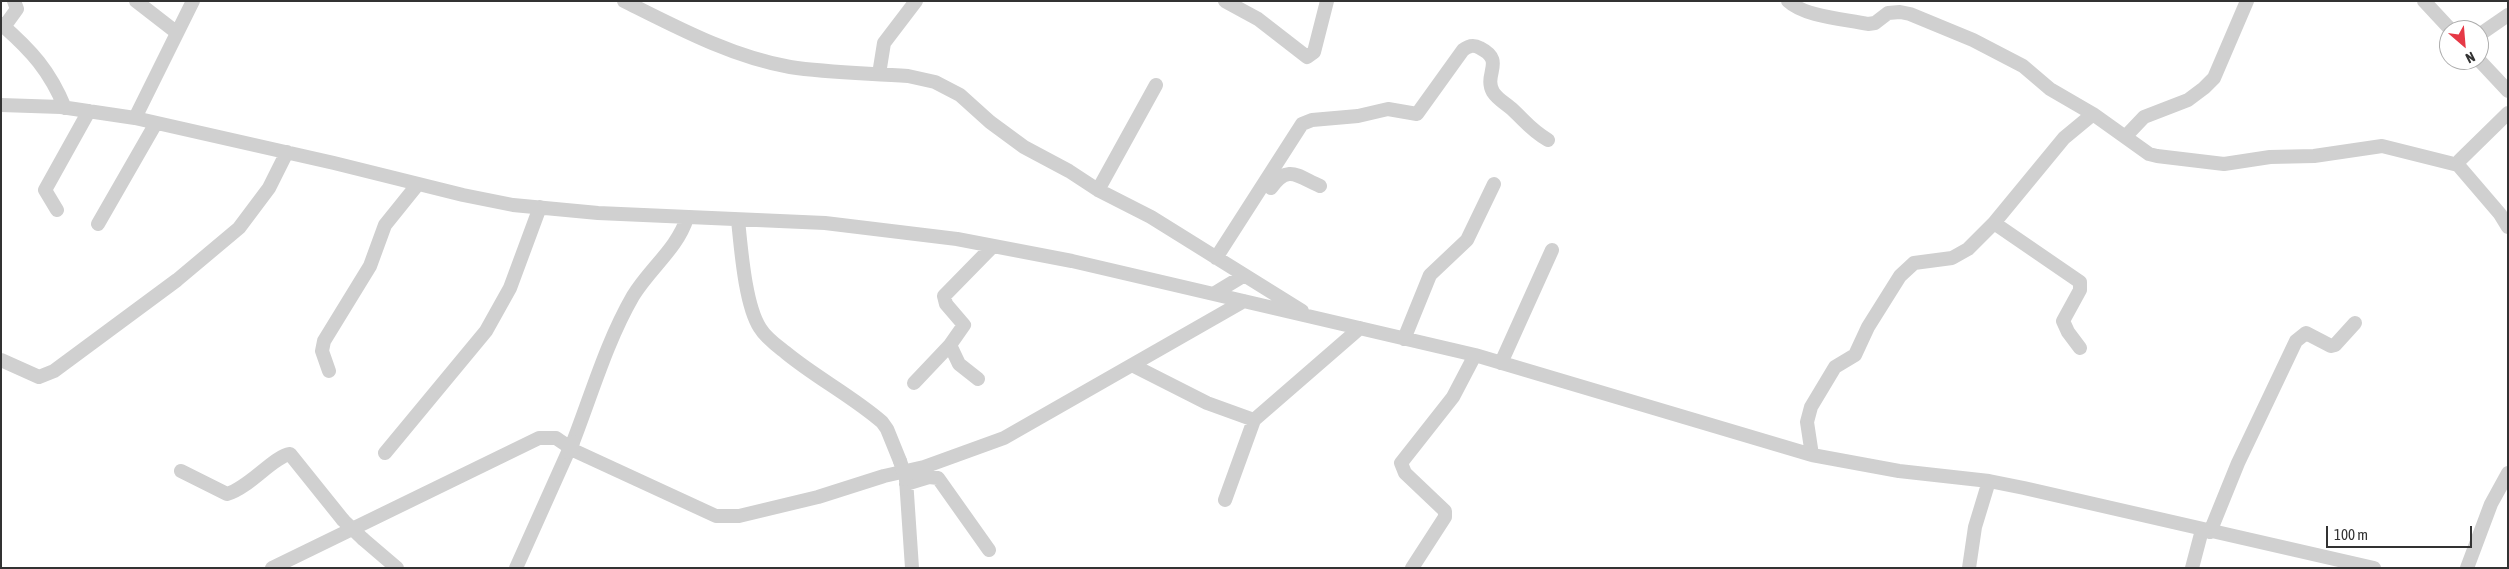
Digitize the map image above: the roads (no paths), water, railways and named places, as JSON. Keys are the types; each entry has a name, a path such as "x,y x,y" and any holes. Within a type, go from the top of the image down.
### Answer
{"street":[{"path":"14,1 17,9 3,26 25,46 43,67 56,86 65,108"},
{"path":"136,1 176,32"},
{"path":"134,118 193,1"},
{"path":"624,1 725,48 764,61 790,67 925,79 947,87 960,95 1012,139 1098,190 1151,217 1243,276 1317,320"},
{"path":"879,74 884,43 916,1"},
{"path":"1225,1 1258,19 1307,57 1314,52 1327,1"},
{"path":"1788,1 1797,8 1807,12 1868,24 1875,23 1888,13 1910,14 1973,40 2023,66 2050,89 2157,156 2216,164 2270,156 2335,154 2374,146 2393,148 2458,165 2500,214 2508,227"},
{"path":"2125,137 2144,117 2188,100 2214,78 2246,1"},
{"path":"2424,1 2442,20"},
{"path":"2489,28 2508,15"},
{"path":"1220,261 1302,124 1312,120 1358,116 1388,109 1417,114 1462,50 1468,47 1478,47 1490,54 1494,64 1491,77 1493,92 1513,110 1524,124 1548,140"},
{"path":"2488,70 2508,91"},
{"path":"1098,190 1156,84"},
{"path":"1,105 65,108 134,118 287,152 488,201 598,213 864,227 925,234 1072,261 1317,320 1475,355 1812,455 1899,471 1988,481 2374,568"},
{"path":"58,210 45,190 89,111"},
{"path":"2458,165 2460,160 2508,113"},
{"path":"1812,455 1807,422 1811,407 1835,367 1854,355 1868,327 1900,276 1914,263 1952,258 1960,255 1994,223 2064,138 2092,114"},
{"path":"98,224 156,123"},
{"path":"1,360 39,377 54,372 177,280 239,228 265,195 287,152"},
{"path":"1220,261 1281,175 1288,173 1320,186"},
{"path":"329,371 322,352 324,341 370,266 385,226 418,184"},
{"path":"1404,338 1430,275 1467,240 1494,184"},
{"path":"385,453 486,330 510,288 540,207"},
{"path":"516,568 570,446 602,364 632,298 648,274 680,237 688,218"},
{"path":"738,220 746,278 760,329 795,360 882,422 887,429 900,460 906,482 912,568"},
{"path":"1994,223 2080,282 2080,290 2063,321 2068,332 2080,348"},
{"path":"914,383 950,345 964,325 946,304 944,296 993,246"},
{"path":"1500,362 1552,250"},
{"path":"1215,294 1243,276"},
{"path":"272,568 539,438 556,438 575,451 716,516 739,516 818,498 884,476 924,467 1004,438 1244,301"},
{"path":"2192,568 2206,531 2296,341 2306,333 2331,346 2335,345 2355,322"},
{"path":"1225,500 1254,420 1360,328"},
{"path":"950,345 959,364 978,379"},
{"path":"1412,568 1445,517 1445,511 1405,473 1400,463 1453,397 1475,355"},
{"path":"1132,365 1207,403 1254,420"},
{"path":"181,471 227,494 247,485 282,457 290,454 343,520 363,540 398,568"},
{"path":"2467,568 2491,504 2508,473"},
{"path":"906,482 929,477 938,478 989,550"},
{"path":"1969,568 1975,527 1988,481"}]}
